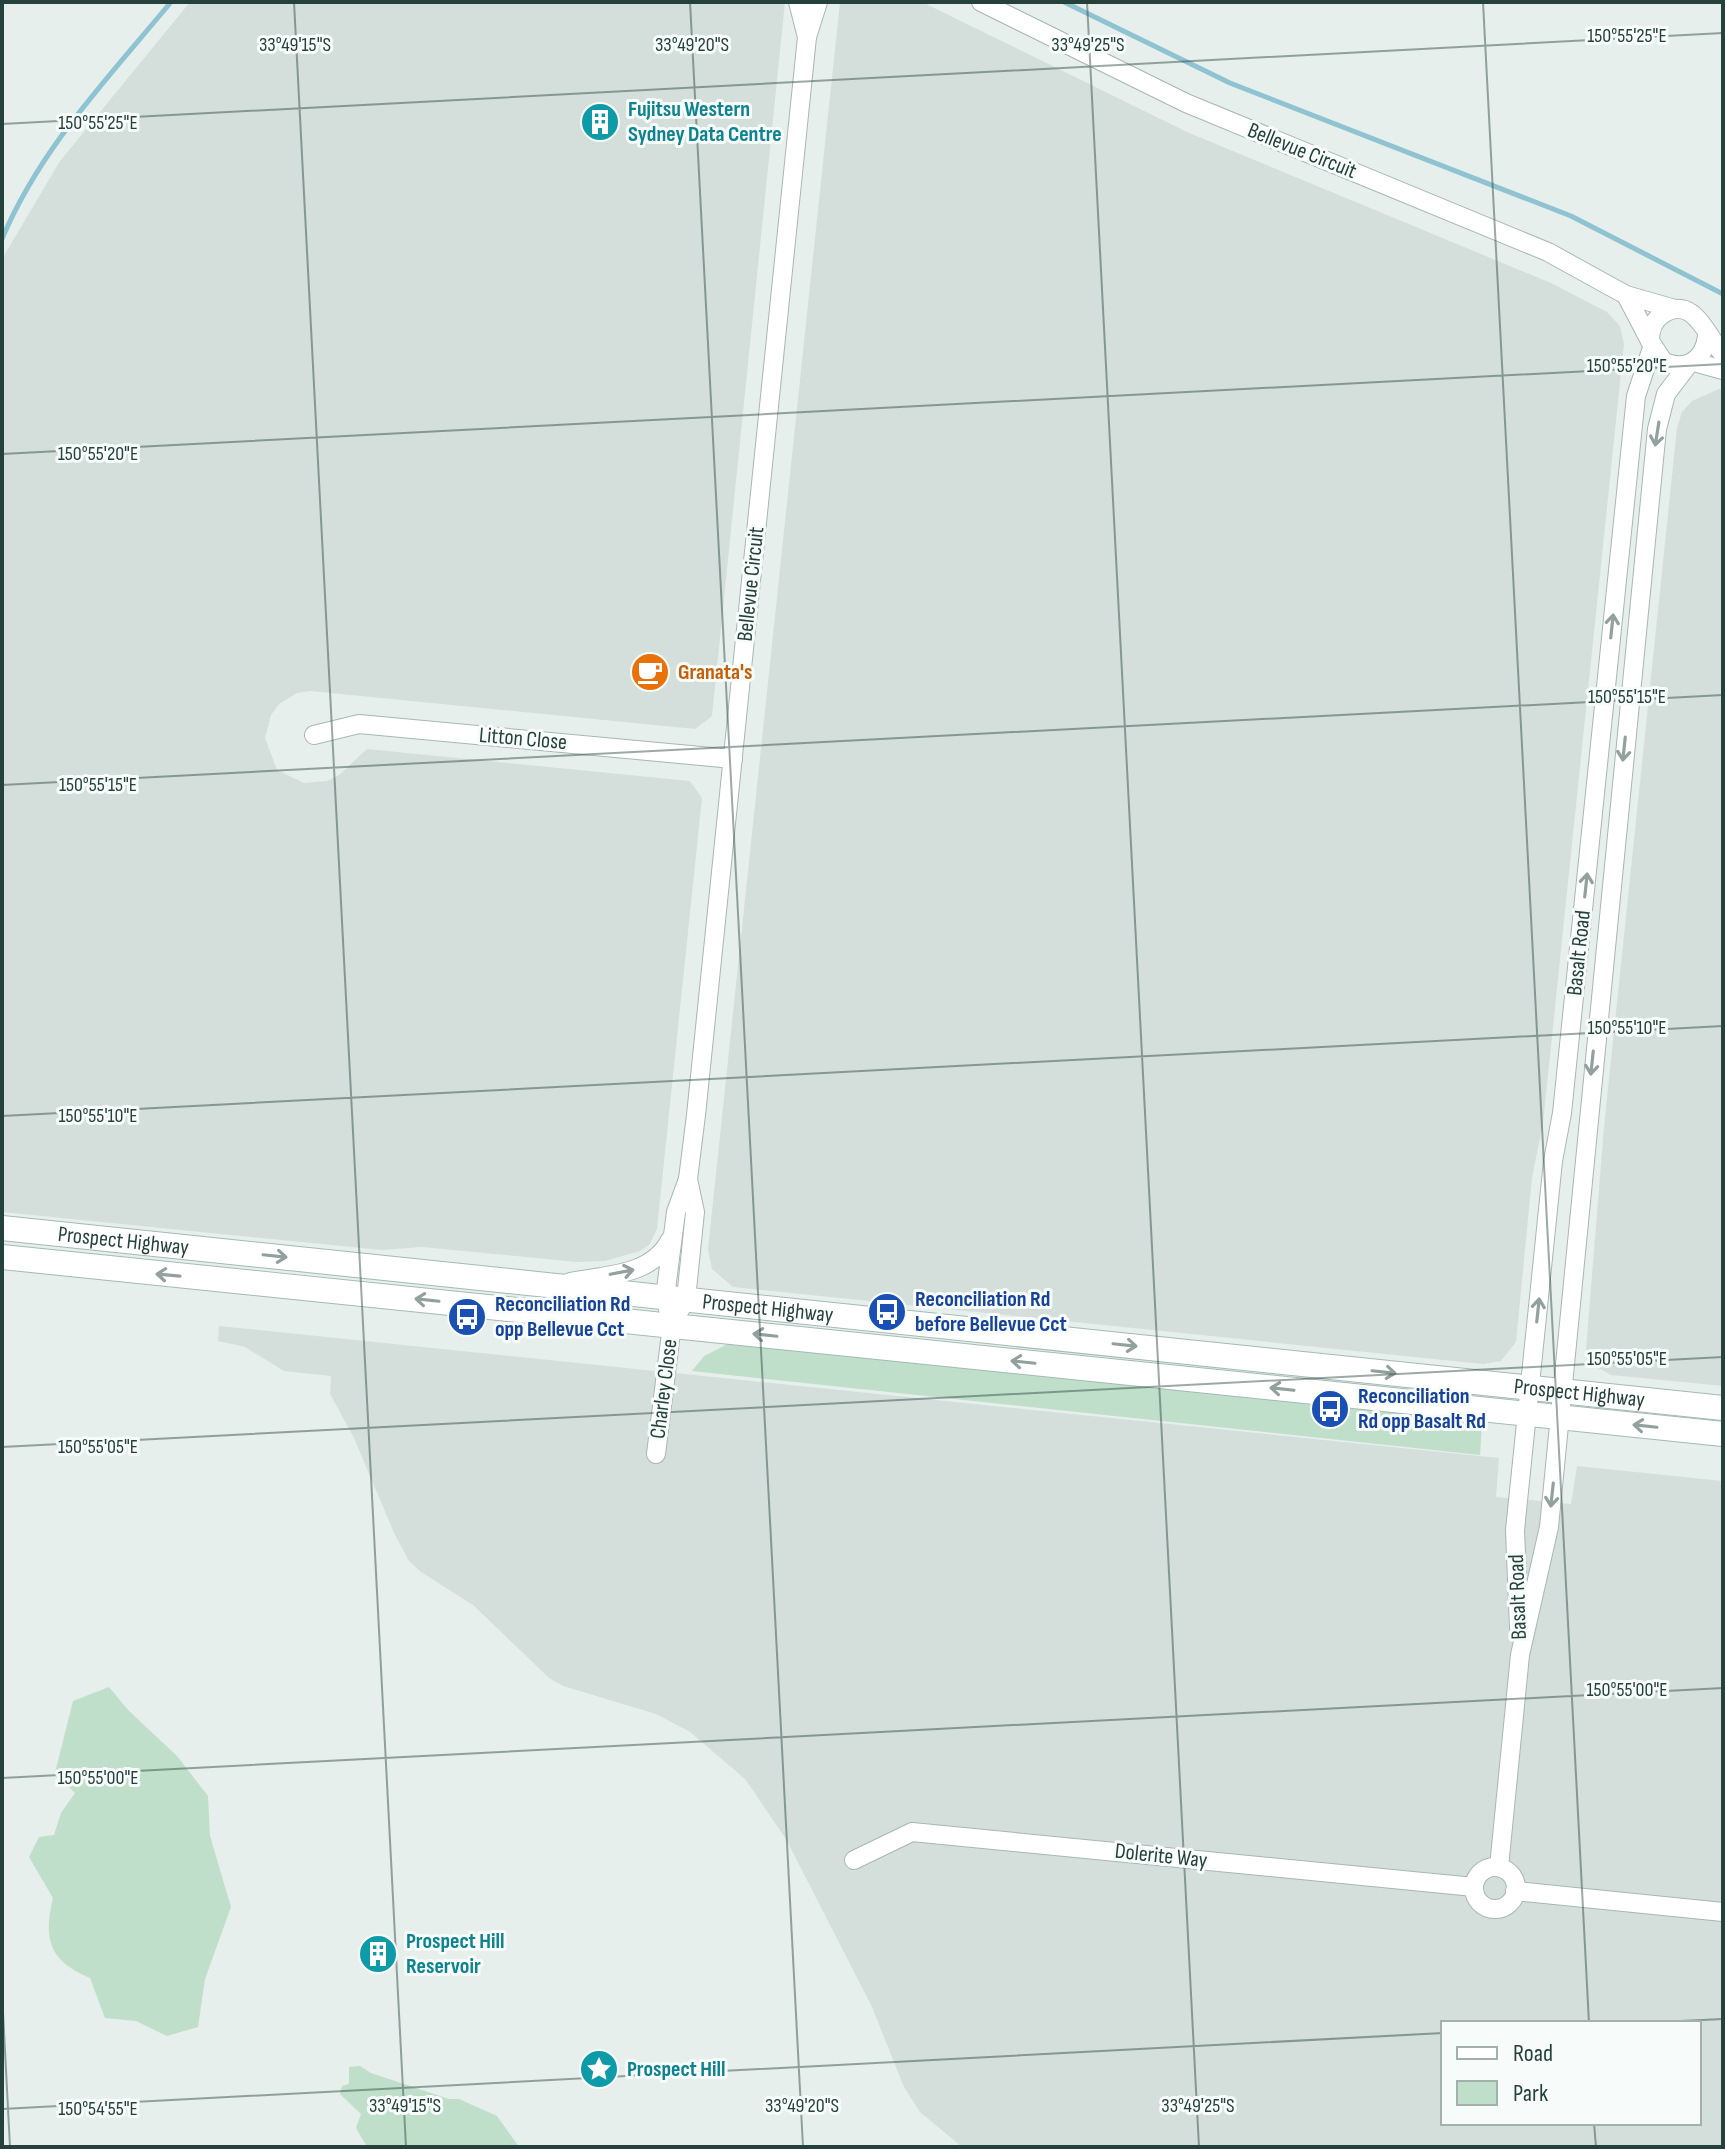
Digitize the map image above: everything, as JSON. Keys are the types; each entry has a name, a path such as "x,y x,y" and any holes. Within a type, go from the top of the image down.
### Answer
{"main road":[{"name":"Prospect Highway","path":"2,1228 1723,1408"},
{"name":"Prospect Highway","path":"2,1257 1723,1434"}],"street":[{"name":"Bellevue Circuit","path":"798,2 807,37"},
{"name":"Bellevue Circuit","path":"676,1298 674,1230 676,1212 688,1179 807,37 818,2"},
{"name":"Bellevue Circuit","path":"981,2 1186,103 1548,252 1626,295 1675,309"},
{"path":"1626,295 1651,345 1663,361 1723,370"},
{"path":"1651,345 1653,325 1658,317 1675,309 1685,310 1700,319 1707,336 1723,354"},
{"path":"1691,363 1702,354 1707,336"},
{"name":"Basalt Road","path":"1520,1655 1515,1530 1573,1013 1636,396 1651,345"},
{"name":"Basalt Road","path":"1499,1867 1520,1655 1549,1527 1657,429 1666,394 1691,363"},
{"name":"Litton Close","path":"314,735 359,724 733,759"},
{"path":"1573,1013 1597,1017"},
{"name":"Bellevue Circuit","path":"672,1325 695,1212 688,1179"},
{"path":"551,1285 645,1266 663,1253 674,1230"},
{"name":"Charley Close","path":"656,1454 672,1325"},
{"name":"Dolerite Way","path":"854,1860 912,1832 1474,1887"},
{"path":"1499,1867 1514,1879 1515,1891 1508,1904 1496,1909 1477,1900 1474,1887 1485,1869 1499,1867"},
{"path":"1515,1891 1723,1912"}],"shaded area":[{"path":"190,2 785,2 712,716 695,729 310,691 297,693 279,704 271,715 265,738 277,770 304,783 327,781 339,775 367,749 690,781 702,798 657,1229 649,1245 640,1251 605,1261 577,1262 422,1247 382,1250 2,1212 2,259 60,161"},
{"path":"840,2 922,2 1187,132 1551,283 1607,312 1620,326 1624,344 1543,1123 1532,1178 1516,1342 1501,1361 1483,1364 733,1287 712,1269 708,1249"},
{"path":"1723,390 1723,1386 1611,1375 1596,1367 1586,1349 1604,1127 1677,428 1682,412 1692,401"},
{"path":"219,1326 1499,1458 1496,1497 1571,1504 1577,1466 1723,1481 1723,2147 962,2147 920,2112 904,2087 872,2007 786,1839 745,1779 690,1732 656,1714 563,1686 549,1678 473,1605 421,1572 409,1561 395,1535 353,1436 330,1394 331,1376 284,1371 245,1347 218,1341"}],"green space":[{"path":"730,1343 1482,1422 1480,1455 692,1371 704,1356"},
{"path":"109,1687 128,1710 177,1756 208,1796 210,1836 231,1907 205,1979 198,2027 167,2036 136,2021 105,2018 90,1978 66,1964 52,1947 49,1925 53,1898 29,1857 39,1837 54,1835 61,1813 75,1793 55,1773 73,1701"},
{"path":"360,2066 371,2073 449,2099 459,2099 497,2116 519,2147 367,2147 356,2128 361,2114 340,2094 342,2086 349,2084 349,2067"}],"waterway":[{"path":"2,239 36,174 56,144 171,2"},
{"path":"1064,2 1230,83 1571,216 1723,294"}],"place":[{"name":"Fujitsu Western Sydney Data Centre","path":"600,122"},
{"name":"Granata's","path":"650,672"},
{"name":"Reconciliation Rd before Bellevue Cct","path":"887,1312"},
{"name":"Reconciliation Rd opp Bellevue Cct","path":"467,1317"},
{"name":"Reconciliation Rd opp Basalt Rd","path":"1330,1409"},
{"name":"Prospect Hill Reservoir","path":"378,1954"},
{"name":"Prospect Hill","path":"599,2069"}]}
